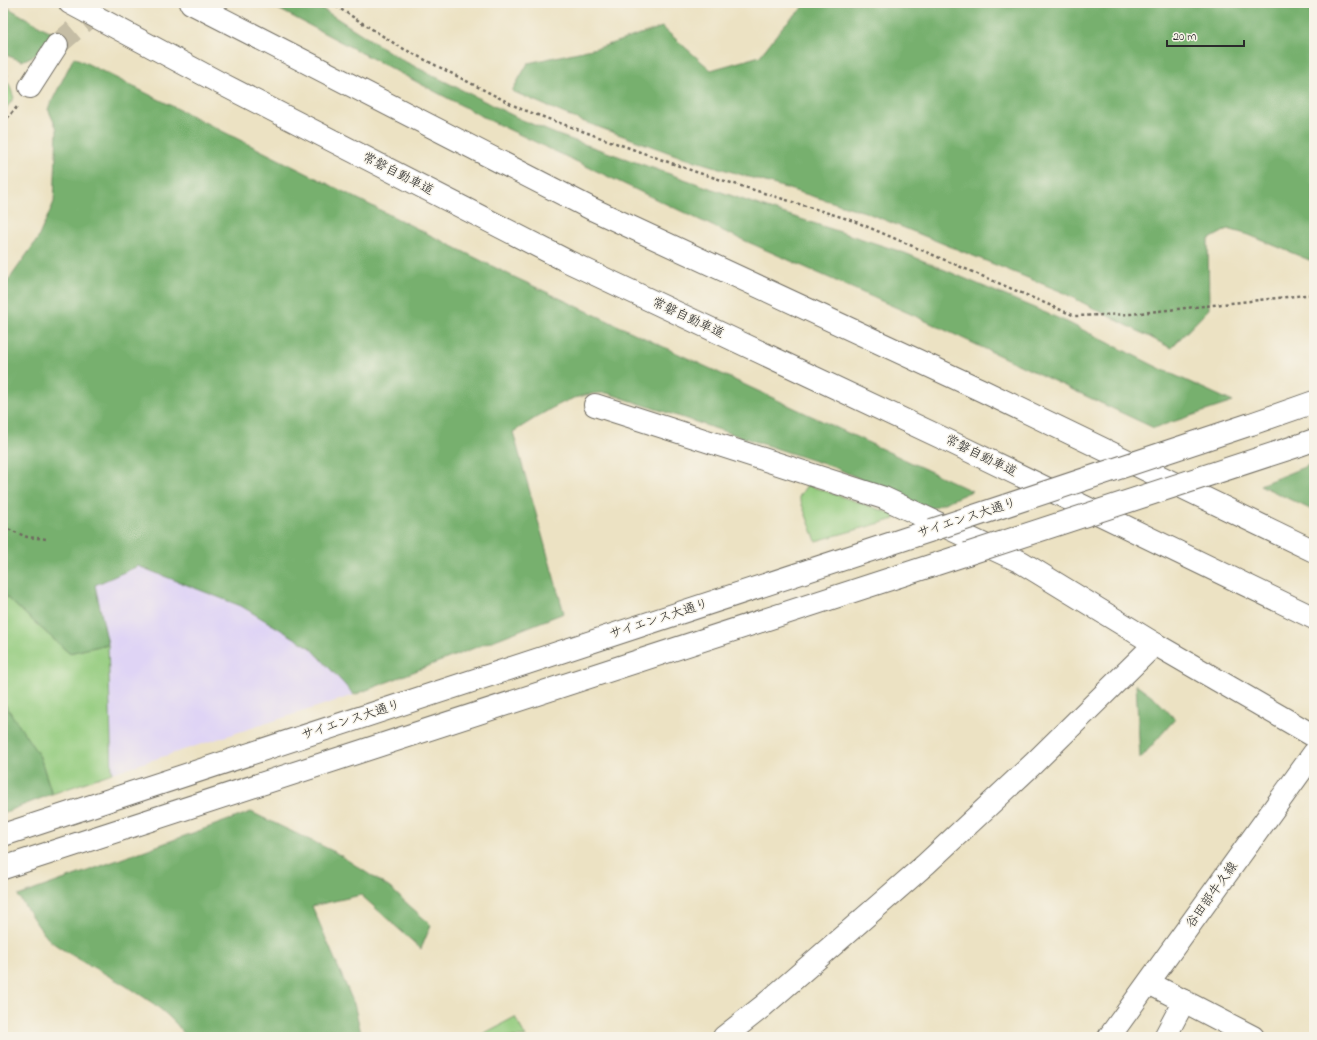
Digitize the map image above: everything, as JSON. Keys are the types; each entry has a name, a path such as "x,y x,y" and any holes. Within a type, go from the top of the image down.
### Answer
{"main road":[{"name":"常磐自動車道","path":"70,3 220,83 566,261 955,444 1314,618"},
{"path":"191,3 592,209 981,390 1314,552"},
{"path":"30,87 57,45"},
{"name":"サイエンス大通り","path":"3,835 932,530 1314,402"},
{"path":"595,405 884,498 1021,562 1155,644 1314,736"},
{"path":"3,868 1305,443"},
{"path":"724,1037 762,1007 926,864 1033,764 1155,644"},
{"name":"谷田部牛久線","path":"1109,1037 1314,753"},
{"path":"1149,983 1254,1037"},
{"path":"1166,1037 1184,1001"}],"path":[{"path":"331,3 400,47 521,109 696,172 854,221 1075,316 1131,314 1314,294"},
{"path":"3,526 27,537 47,539"}],"shaded area":[{"path":"138,566 241,606 311,648 354,695 112,773 108,644 95,585"}],"green space":[{"path":"267,3 313,3 402,60 520,119 558,135 767,208 905,253 1067,322 1159,368 1233,402 1154,428 913,315 723,231 491,121"},
{"path":"808,3 1314,3 1314,262 1249,235 1228,229 1208,240 1209,309 1171,348 1060,291 865,212 676,155 579,120 512,91 528,63 601,47 662,27 711,70 760,56 784,25"},
{"path":"3,5 56,35 37,54 22,61 3,54"},
{"path":"74,57 512,276 972,491 928,510 836,468 607,393 581,396 557,405 513,432 564,613 354,695 311,648 241,606 138,566 95,585 108,644 69,653 3,594 3,288 37,240 54,202 57,129 48,109"},
{"path":"3,81 9,84 14,98 3,112"},
{"path":"1314,463 1314,511 1260,485"},
{"path":"807,485 893,514 895,519 816,541 799,497"},
{"path":"3,594 69,653 108,644 112,773 52,794 40,757 3,704"},
{"path":"1136,684 1155,698 1175,719 1140,759"},
{"path":"4,703 40,757 52,794 3,813"},
{"path":"251,812 335,852 390,888 431,925 421,949 361,895 312,906 354,1004 362,1037 186,1037 175,1023 160,1009 125,985 53,943 40,928 18,896"},
{"path":"515,1017 526,1037 477,1037"}],"tunnel":[{"path":"57,45 106,3"}]}
